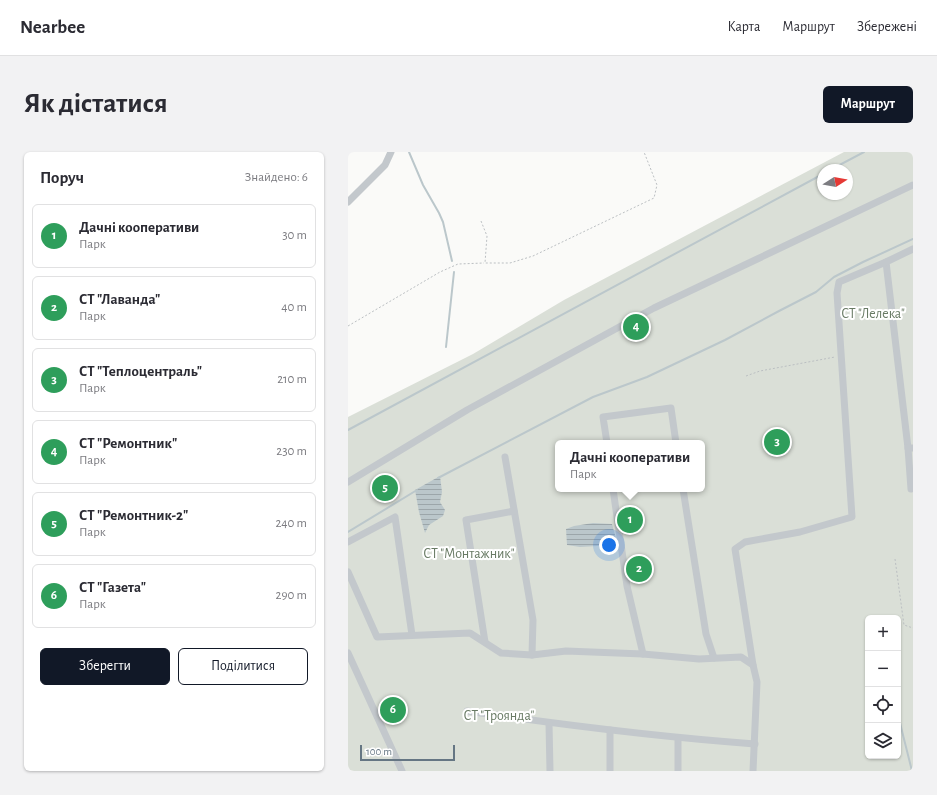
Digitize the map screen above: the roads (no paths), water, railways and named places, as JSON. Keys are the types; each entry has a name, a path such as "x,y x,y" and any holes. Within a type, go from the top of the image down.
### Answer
{"street":[{"path":"348,202 385,164 392,152"},
{"path":"348,482 467,410 654,308 913,185"},
{"path":"753,771 757,682 735,549 745,542 800,532 852,517 837,293 839,282 913,249"},
{"path":"886,262 910,448 912,489"},
{"path":"607,440 603,417 671,408 676,440"},
{"path":"505,457 533,620 532,656"},
{"path":"613,492 627,586 643,654"},
{"path":"683,492 706,634 714,658"},
{"path":"485,642 466,520 514,512"},
{"path":"348,542 395,517 412,635"},
{"path":"348,572 377,636 470,633 501,653 532,656 566,651 643,654 699,659 741,657 753,665"},
{"path":"348,653 402,771"},
{"path":"467,711 548,723 678,738 755,744"},
{"path":"548,723 550,771"},
{"path":"610,730 610,771"},
{"path":"678,738 678,771"}],"waterway":[{"path":"409,152 423,185 443,222 452,261"},
{"path":"841,164 864,152"},
{"path":"348,430 817,177"},
{"path":"438,478 593,397 647,377 725,340 816,292 834,277 913,239"},
{"path":"446,347 454,272"},
{"path":"348,532 417,490"},
{"path":"900,723 912,771"}],"place":[{"name":"СТ \"Ремонтник\"","path":"636,327"},
{"name":"СТ \"Теплоцентраль\"","path":"777,442"},
{"name":"СТ \"Ремонтник-2\"","path":"385,488"},
{"name":"Дачні кооперативи","path":"630,520"},
{"name":"СТ \"Лаванда\"","path":"639,569"},
{"name":"СТ \"Газета\"","path":"393,710"}],"park label":[{"name":"СТ \"Лелека\"","path":"873,314"},
{"name":"СТ \"Монтажник\"","path":"469,554"},
{"name":"СТ \"Троянда\"","path":"499,716"}]}
